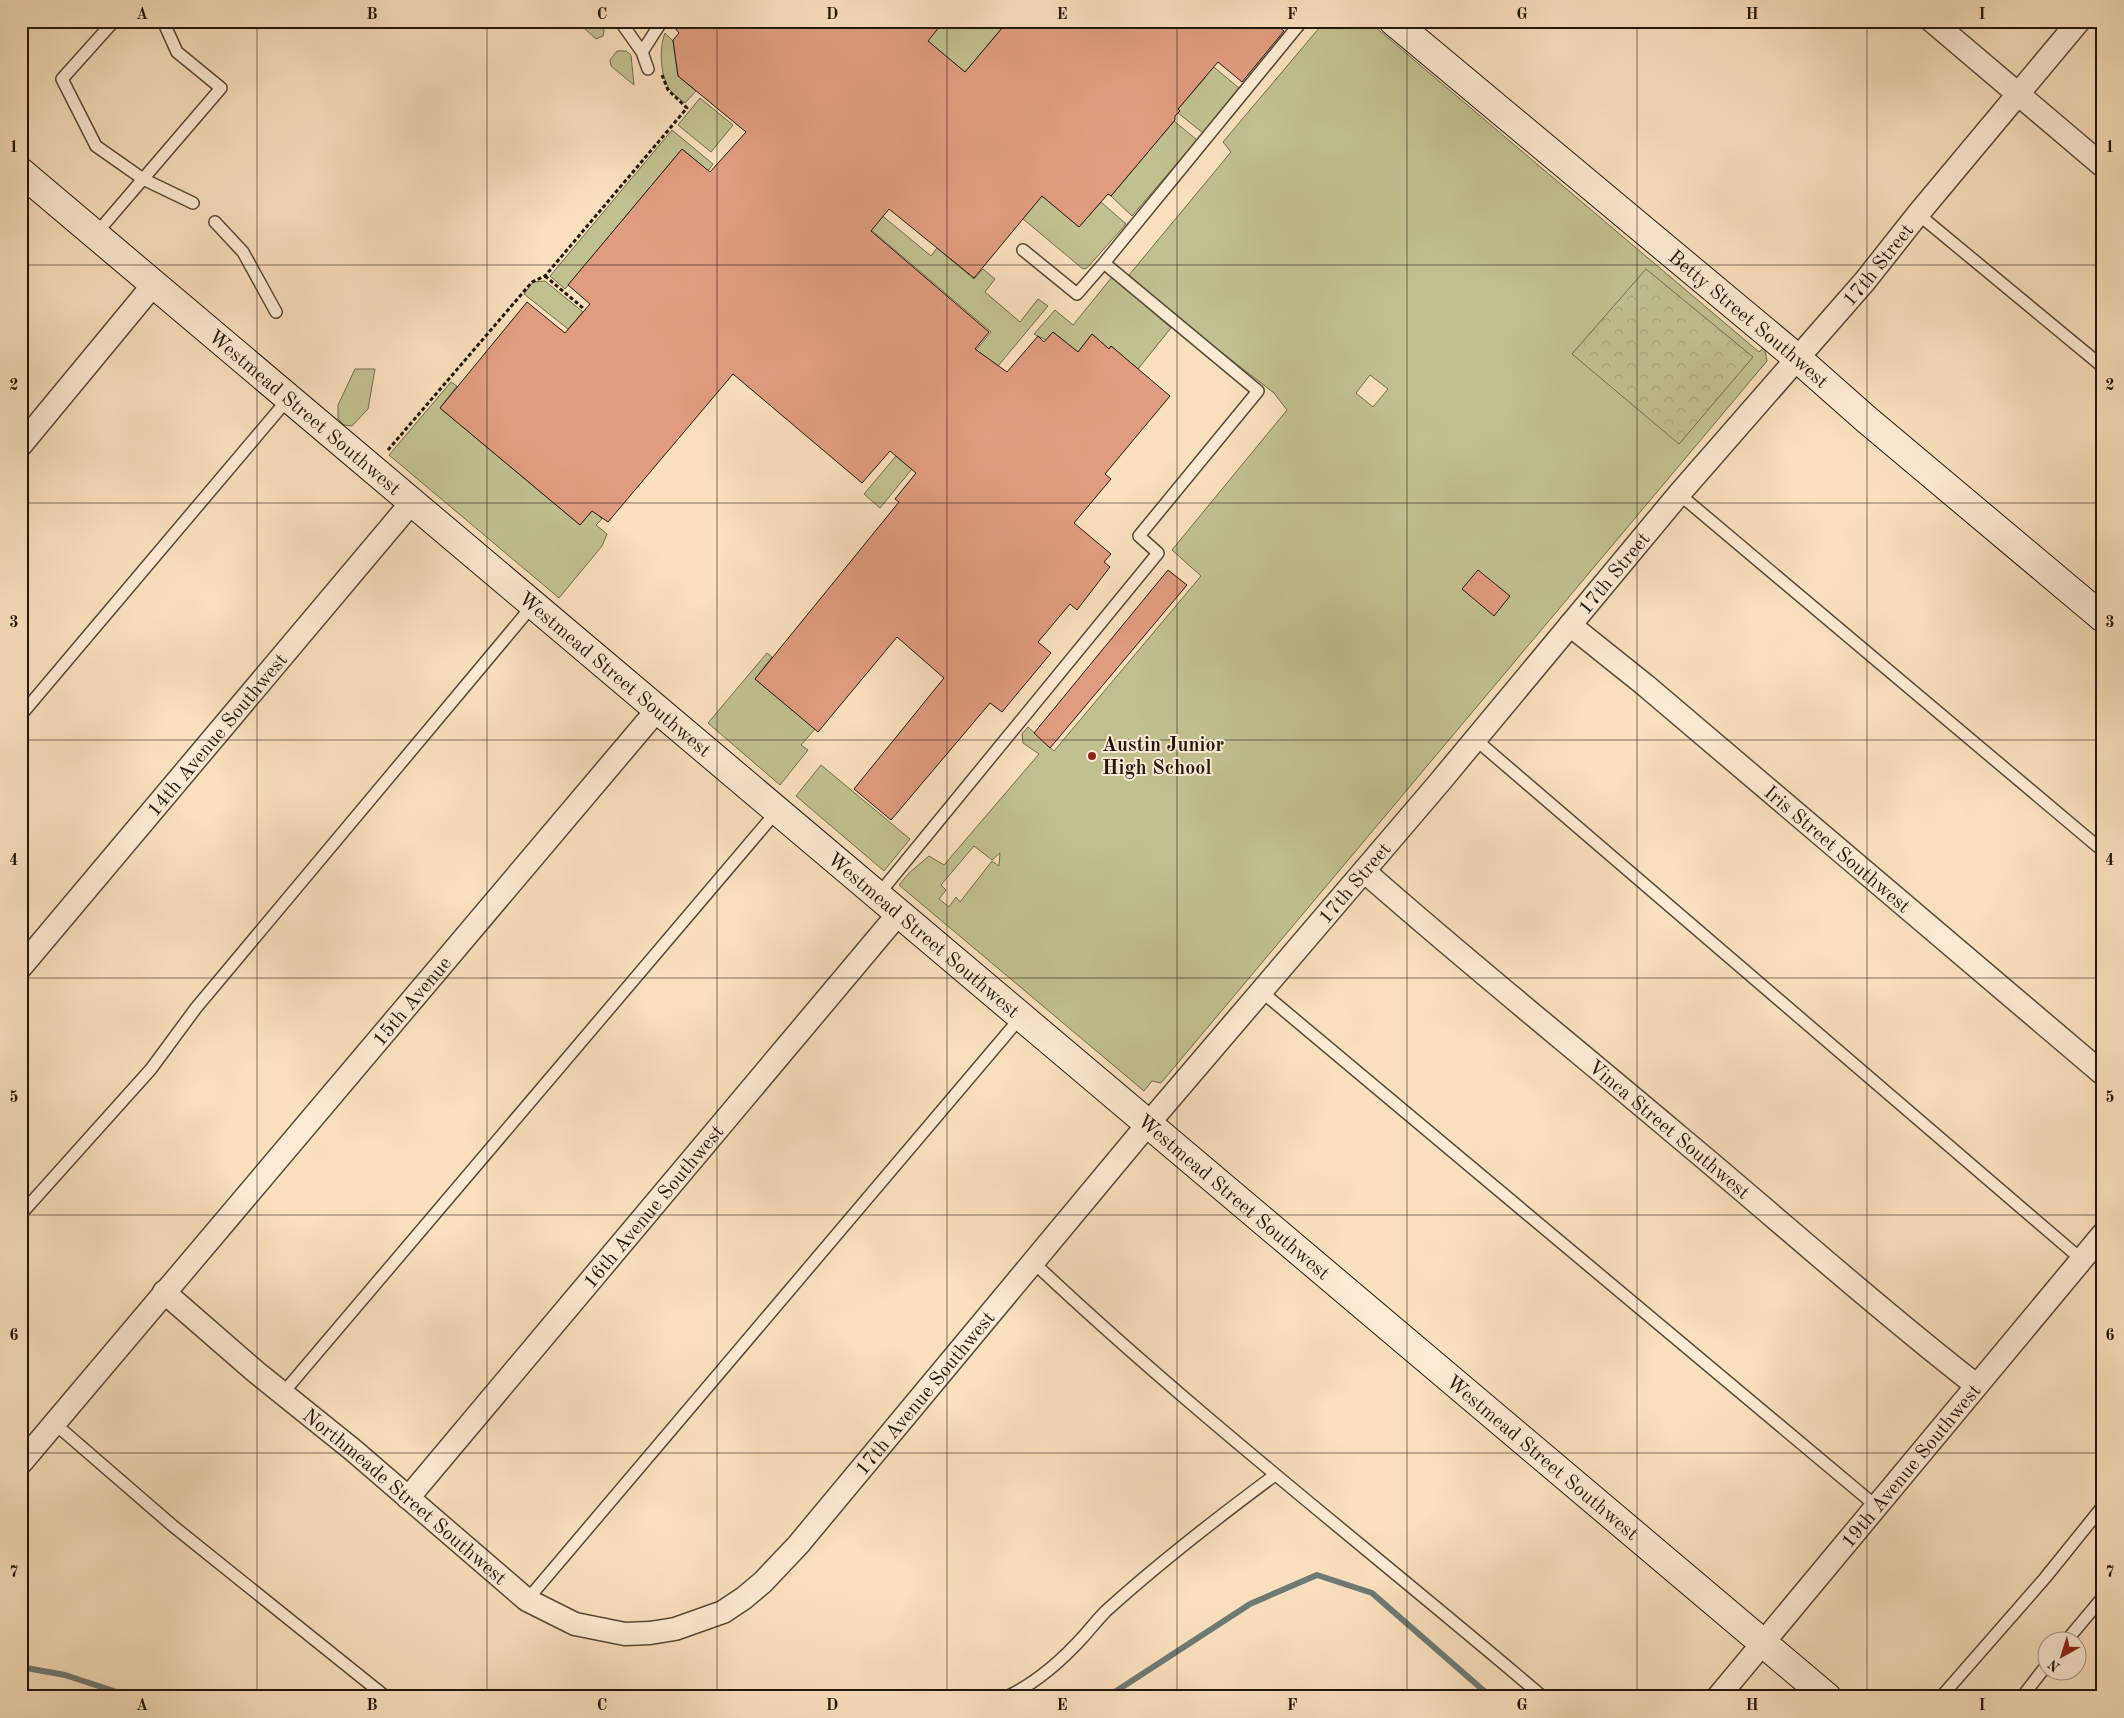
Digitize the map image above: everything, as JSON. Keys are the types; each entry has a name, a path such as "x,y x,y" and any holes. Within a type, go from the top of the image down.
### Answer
{"street":[{"name":"Betty Street Southwest","path":"1393,21 1797,358 1874,426 2103,618"},
{"path":"1932,21 2103,166"},
{"name":"17th Street","path":"1148,1124 1364,871 1679,494 1865,281 1918,214 2079,21"},
{"name":"Westmead Street Southwest","path":"21,172 1827,1697"},
{"path":"21,445 154,284"},
{"name":"14th Avenue Southwest","path":"21,967 412,502"},
{"name":"Iris Street Southwest","path":"1570,625 1645,685 2103,1074"},
{"name":"15th Avenue","path":"21,1463 657,710"},
{"name":"Vinca Street Southwest","path":"1364,871 1451,948 1684,1140 1922,1343 1976,1385"},
{"name":"16th Avenue Southwest","path":"408,1498 899,913"},
{"name":"17th Avenue Southwest","path":"675,1629 723,1612 764,1582 798,1545 1148,1124"},
{"name":"19th Avenue Southwest","path":"1718,1697 2103,1234"},
{"name":"Northmeade Street Southwest","path":"164,1292 527,1600 575,1624 600,1630 650,1633 675,1629"}],"lane":[{"path":"114,21 62,79 96,146 143,179 193,203"},
{"path":"95,235 221,88 177,52 163,21"},
{"path":"620,21 642,52 648,69"},
{"path":"642,52 662,21"},
{"path":"1023,250 1077,294 1302,21"},
{"path":"1918,214 2103,367"},
{"path":"215,222 243,252 276,312"},
{"path":"878,895 1158,553 1138,536 1258,391 1104,263"},
{"path":"21,715 288,399"},
{"path":"1679,494 2103,851"},
{"path":"21,1214 151,1069 196,1008 533,604"},
{"path":"1475,739 2081,1259"},
{"path":"283,1394 777,811"},
{"path":"1262,992 1876,1506"},
{"path":"527,1600 1021,1017"},
{"path":"1033,1262 1111,1336 1275,1476 1543,1697"},
{"path":"54,1423 174,1526 386,1697"},
{"path":"1006,1697 1036,1679 1060,1659 1104,1613 1150,1573 1205,1527 1275,1476"},
{"path":"1941,1697 2045,1578 2103,1506"},
{"path":"2075,1630 2103,1597"},
{"path":"2022,1697 2036,1679"}],"path":[{"path":"385,454 532,282 545,276 687,108 668,90 662,81 662,73"},
{"path":"545,276 584,308"}],"green space":[{"path":"576,21 602,21 603,36 596,39"},
{"path":"904,21 940,26 944,21 957,21 962,26 966,21 1008,21 965,72"},
{"path":"1325,21 1368,21 1759,352 1764,347 1767,361 1161,1083 1152,1081 1144,1091 899,885 909,873 929,856 944,865 1039,754 1023,743 1022,734 1028,727 1054,751 1201,576 1172,550 1287,410 1274,393 1180,320 1129,275 1231,152 1223,142","holes":["1370,375 1388,389 1373,407 1356,393","974,846 992,860 1000,853 999,866 992,861 960,902 956,897 949,907 939,899 946,890 941,885"]},
{"path":"665,33 673,41 678,76 696,91 685,103 670,90 662,70 661,54"},
{"path":"1185,43 1239,88 1203,133 1178,113 1178,109 1205,78 1176,53"},
{"path":"617,51 626,51 631,55 634,85 611,66 610,60"},
{"path":"700,98 733,125 711,152 678,125"},
{"path":"950,118 1079,227 1101,202 1126,224 1087,268 1083,269 986,188"},
{"path":"1174,121 1197,140 1132,216 1111,196"},
{"path":"672,130 713,164 708,171 682,149 565,289 550,276"},
{"path":"874,209 931,256 937,248 974,279 983,269 995,279 985,292 1020,322 1038,299 1048,306 998,366 971,356 991,332 863,223"},
{"path":"1646,269 1753,357 1679,444 1572,354"},
{"path":"1112,277 1171,328 1138,369 1111,346 1109,349 1092,334 1078,352 1053,332 1046,340 1034,334 1055,310 1073,325"},
{"path":"545,281 583,312 568,329 524,294 533,282"},
{"path":"355,369 375,369 368,409 352,426 344,425 338,419 338,405"},
{"path":"451,382 457,386 440,408 580,525 593,510 602,519 596,525 607,534 602,546 559,598 389,455"},
{"path":"896,456 912,469 880,508 864,494"},
{"path":"767,653 772,657 755,679 815,729 801,745 808,750 780,785 708,723"},
{"path":"821,765 910,839 884,871 796,796"}],"building":[{"path":"669,21 944,21 928,41 965,72 1008,21 1272,21 1284,31 1242,82 1218,62 1178,109 1180,111 1175,116 1175,120 1111,196 1108,194 1079,227 1042,196 974,278 889,209 871,231 989,332 975,349 1007,372 1038,336 1044,342 1053,332 1078,352 1092,334 1109,349 1111,346 1170,396 1105,474 1111,479 1074,523 1111,554 1104,562 1110,567 1077,610 1070,604 1038,642 1051,653 1002,712 990,703 891,820 854,789 944,678 897,637 818,732 755,679 899,502 895,499 916,473 890,451 862,483 733,374 608,522 592,511 580,525 440,408 527,302 565,333 590,304 568,285 682,149 710,172 746,132 678,76 673,40 679,33"},
{"path":"1168,570 1187,585 1050,748 1034,733"},
{"path":"1478,570 1510,596 1494,616 1462,589"}],"waterway":[{"path":"1107,1697 1250,1604 1317,1575 1372,1593 1491,1697"},
{"path":"21,1667 65,1675 132,1697"}],"place":[{"name":"Austin Junior High School","path":"1092,756"}]}
